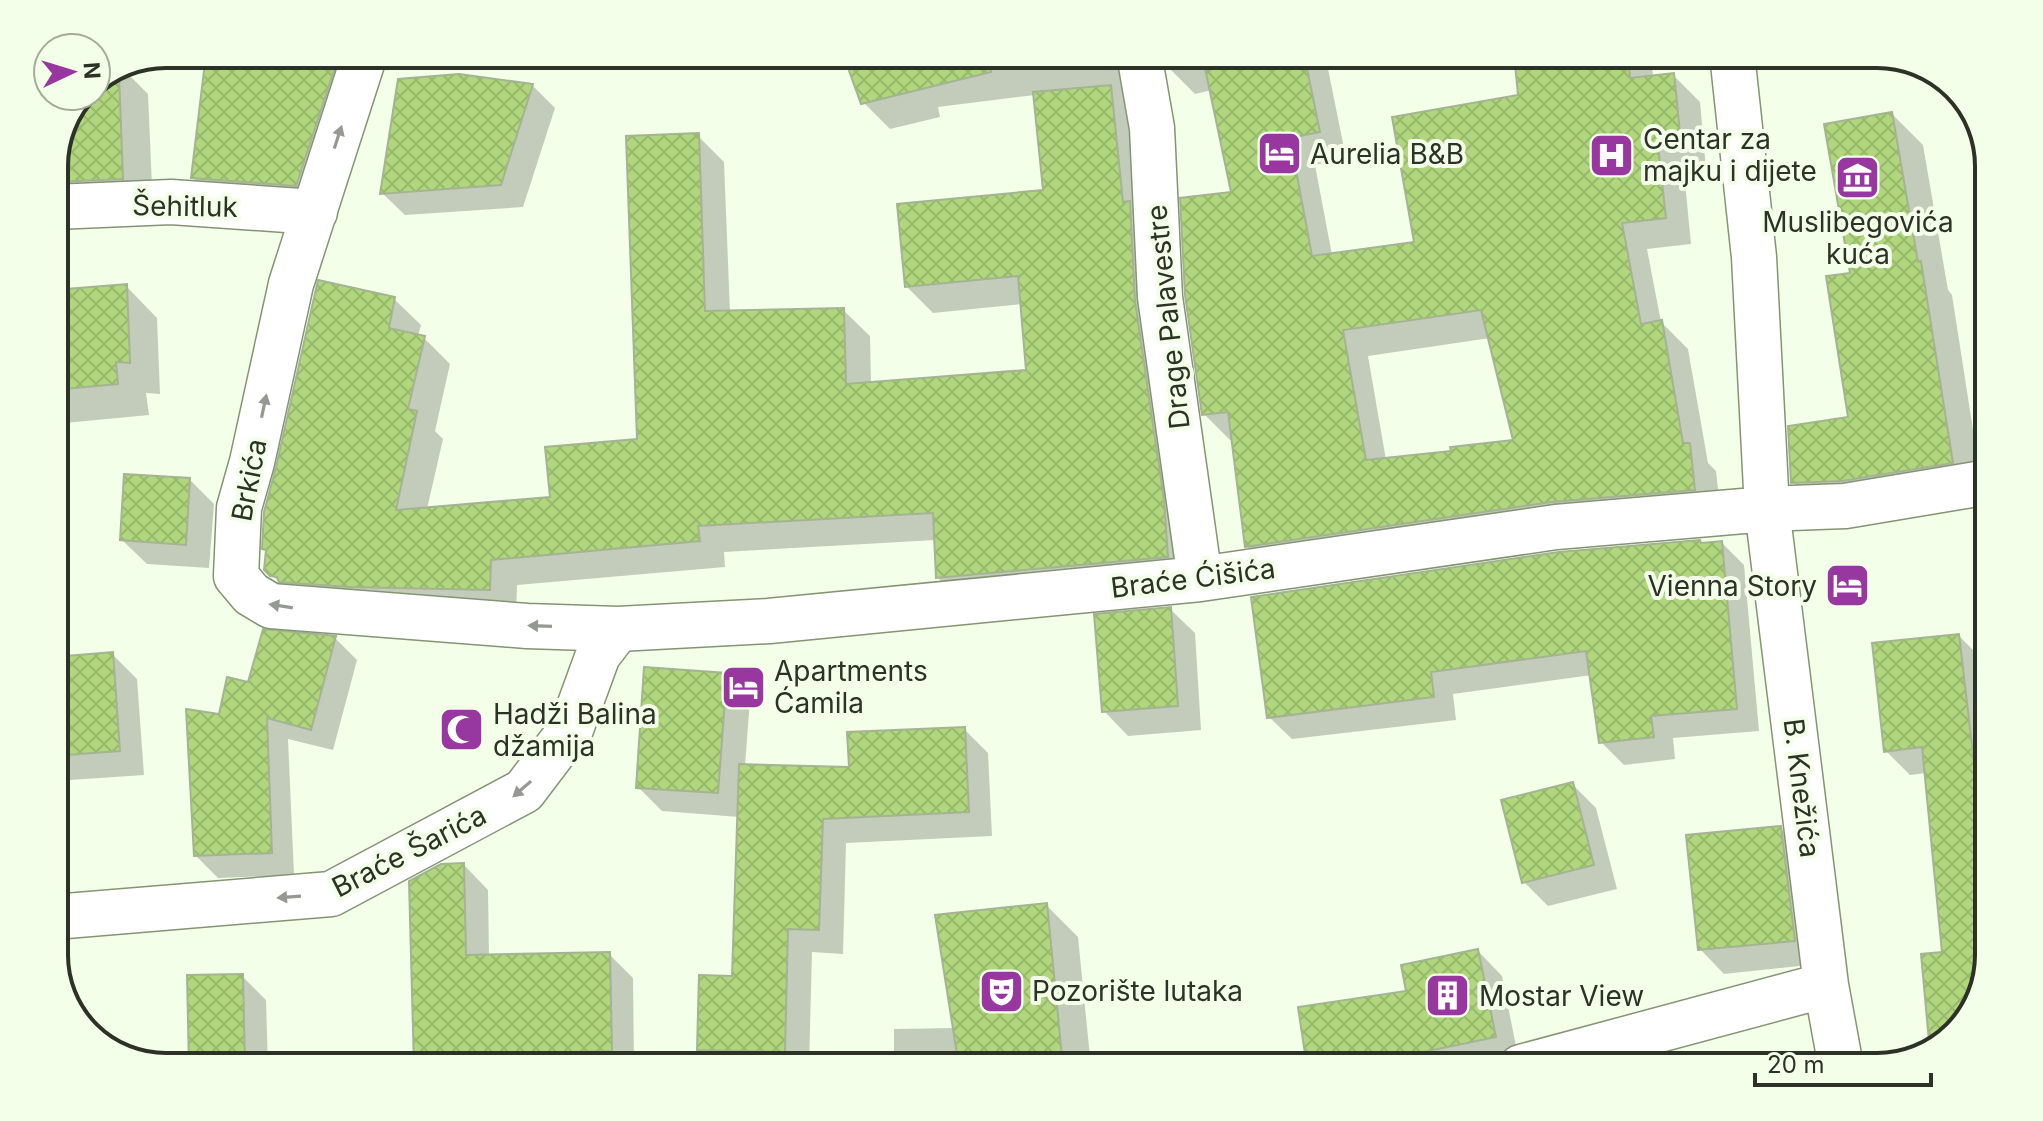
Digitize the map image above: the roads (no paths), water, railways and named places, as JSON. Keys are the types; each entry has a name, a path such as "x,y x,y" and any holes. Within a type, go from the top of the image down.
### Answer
{"street":[{"name":"Brkića","path":"361,68 291,284 239,508 236,576 251,594 271,606 527,626 618,629"},
{"name":"Drage Palavestre","path":"1141,68 1152,128 1160,297 1200,579"},
{"name":"B. Knežića","path":"1736,68 1754,257 1767,509 1826,985 1838,1053"},
{"name":"Šehitluk","path":"68,206 171,202 315,212"},
{"name":"Braće Ćišića","path":"618,629 769,621 1200,579 1556,527 1767,509 1845,506 1975,484"},
{"name":"Braće Šarića","path":"68,916 331,894 524,791 571,729 598,655 618,629"},
{"path":"1573,1053 1826,985"}],"place":[{"name":"Aurelia B&B","path":"1279,154"},
{"name":"Centar za majku i dijete","path":"1612,155"},
{"name":"Muslibegovića kuća","path":"1858,178"},
{"name":"Vienna Story","path":"1848,586"},
{"name":"Apartments Ćamila","path":"743,687"},
{"name":"Hadži Balina džamija","path":"462,730"},
{"name":"Pozorište lutaka","path":"1001,991"},
{"name":"Mostar View","path":"1448,996"}]}
